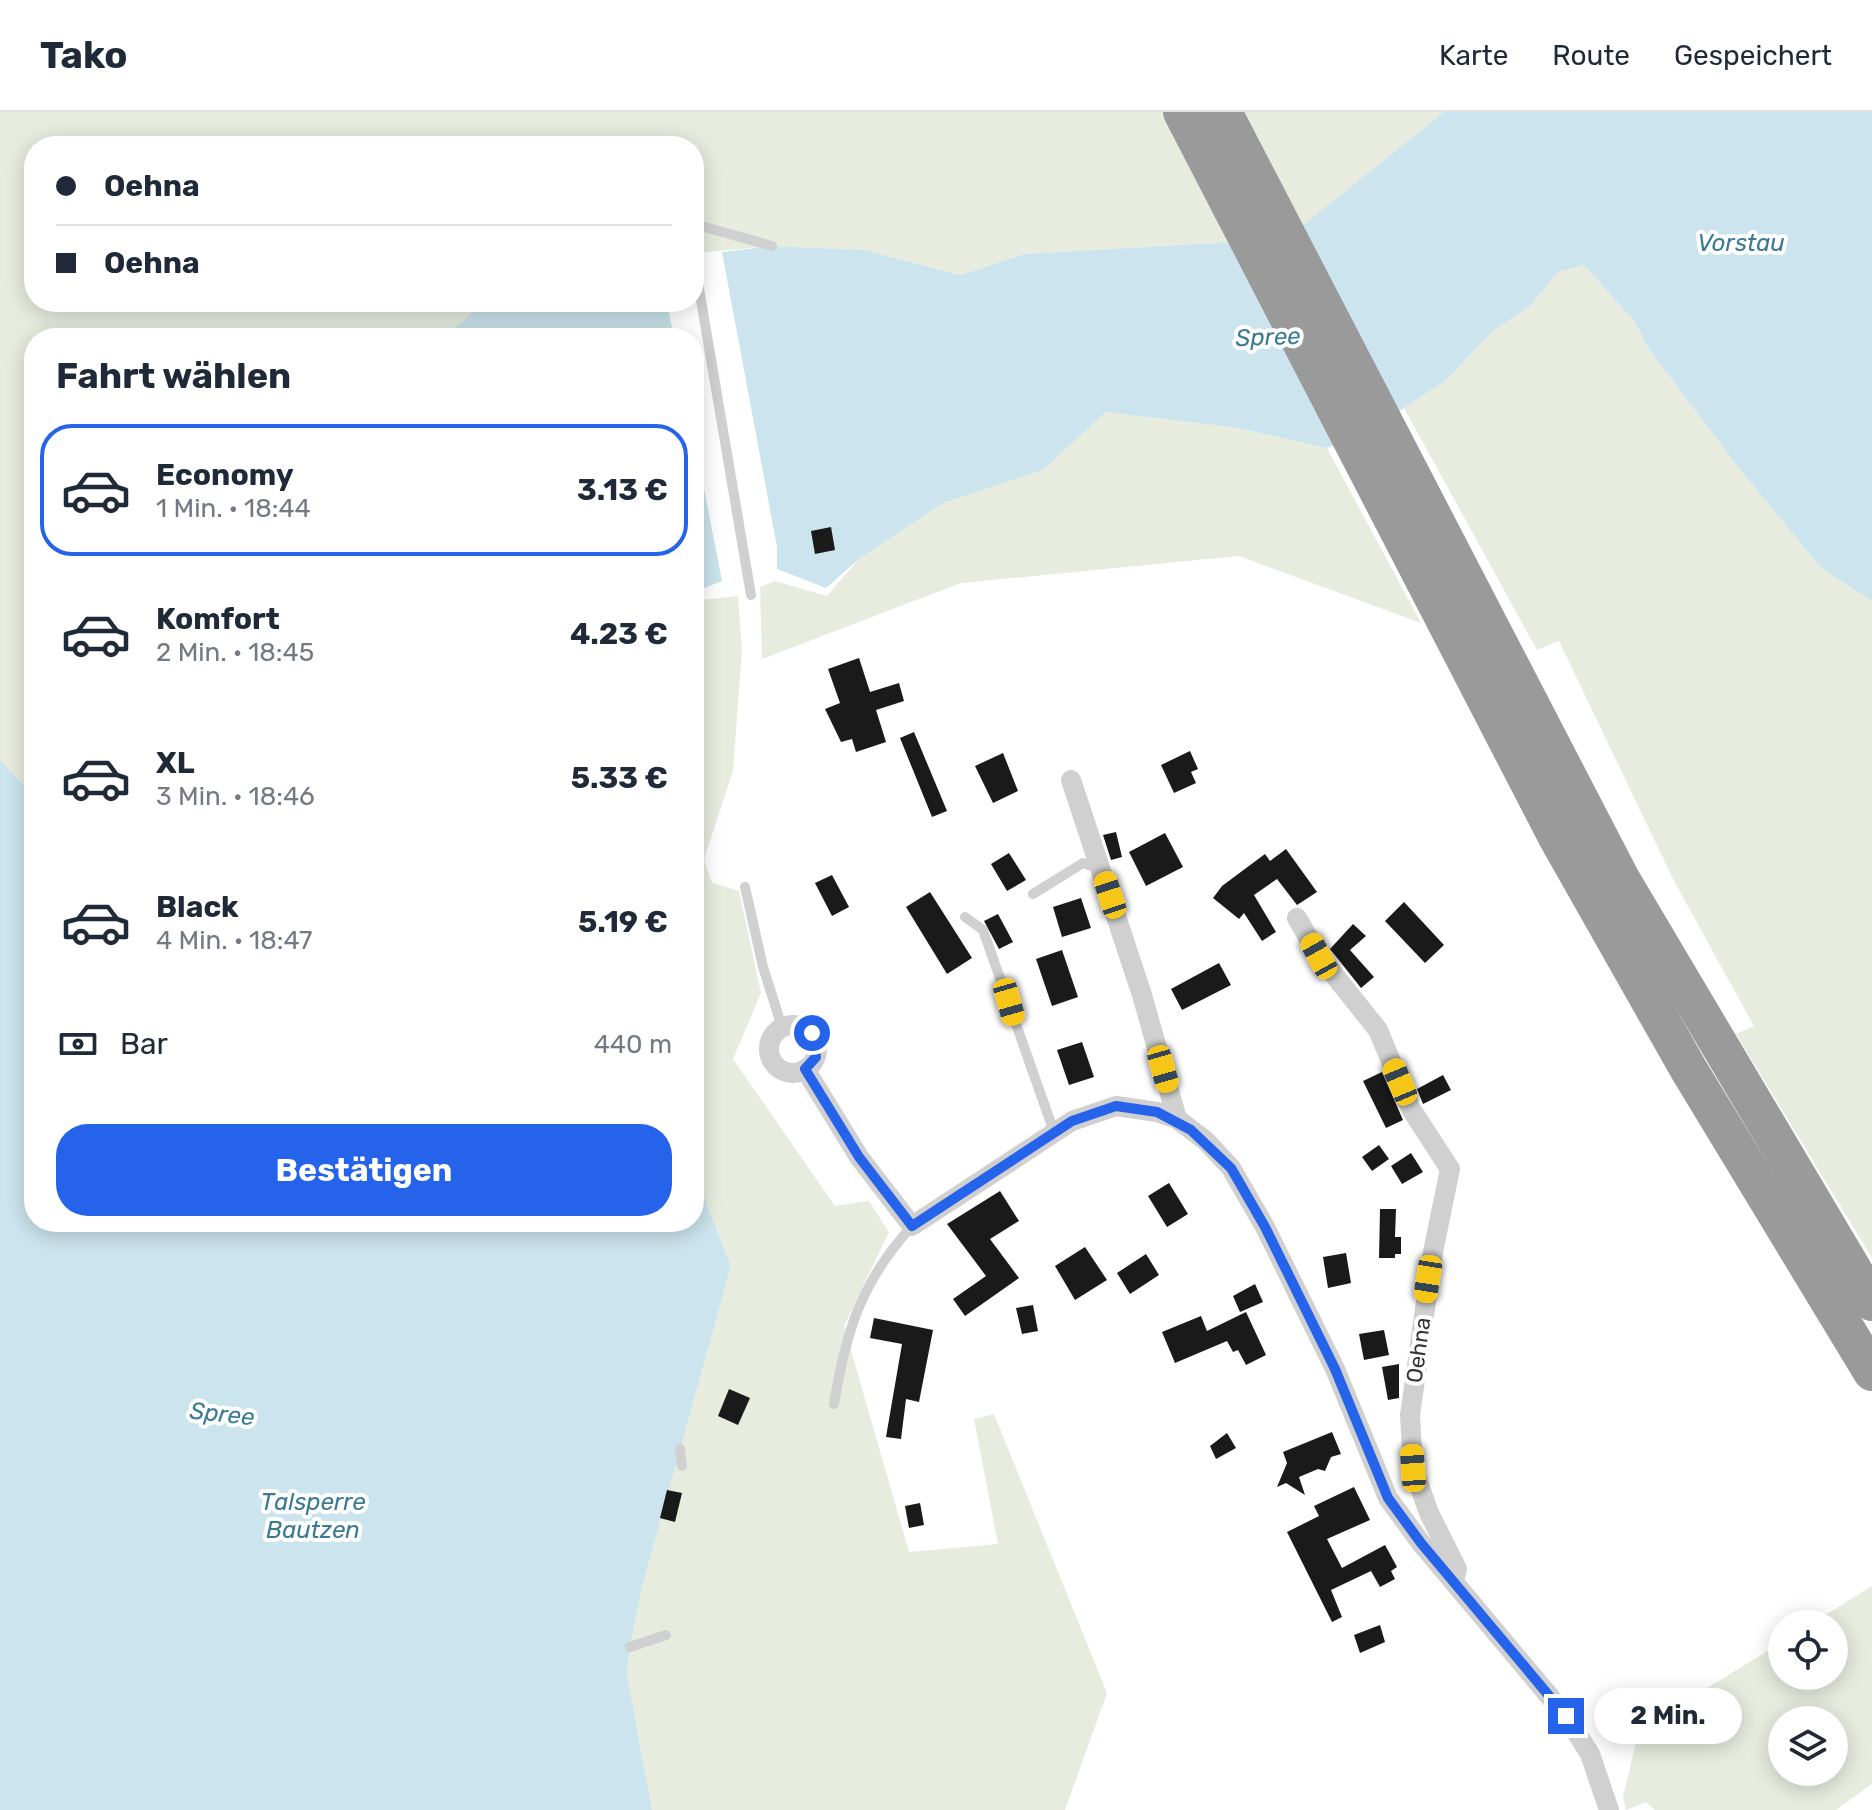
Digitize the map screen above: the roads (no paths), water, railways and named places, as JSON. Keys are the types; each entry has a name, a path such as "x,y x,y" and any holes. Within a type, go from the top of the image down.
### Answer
{"highway":[{"path":"1207,120 1424,540 1624,959 1872,1372"},
{"path":"1424,540 1872,1302"}],"street":[{"path":"1071,780 1102,870 1177,1119"},
{"name":"Oehna","path":"1297,918 1319,956 1378,1030 1411,1109 1450,1169 1433,1252 1410,1415 1413,1468 1429,1513 1457,1569 1454,1580"},
{"path":"798,1025 812,1033 816,1057 805,1069 791,1073 772,1060 771,1038 782,1027 798,1025"},
{"path":"805,1069 859,1157 912,1226"},
{"name":"Oehna","path":"912,1226 1072,1121 1116,1106 1137,1107 1177,1119 1217,1152 1247,1192 1335,1369 1388,1498 1566,1716 1590,1754 1609,1810"}],"lane":[{"path":"704,227 772,246"},
{"path":"703,312 751,595"},
{"path":"1033,894 1083,863 1102,870"},
{"path":"745,887 763,967 782,1027"},
{"path":"965,917 983,930 1054,1132"},
{"name":"Oehna","path":"834,1404 845,1344 860,1298 874,1271 912,1226"},
{"path":"680,1449 682,1466"},
{"path":"630,1647 666,1635"}],"water":[{"name":"Vorstau","path":"1444,112 1872,112 1872,601 1821,568 1738,467 1648,348 1635,322 1584,265 1558,272 1530,306 1493,331 1445,381 1381,423 1327,448 1238,428 1106,412 1043,470 943,503 859,559 826,588 777,569 777,547 722,252 772,246 864,250 960,275 1024,254 1286,239"},
{"path":"473,312 669,312 672,328 455,328"},
{"path":"704,488 722,581 704,588"},
{"name":"Talsperre Bautzen","path":"0,760 24,785 24,1232 704,1232 704,1197 731,1266 641,1591 630,1647 627,1674 652,1810 0,1810"}],"water label":[{"name":"Spree","path":"1268,337"},
{"name":"Spree","path":"222,1414"}]}
